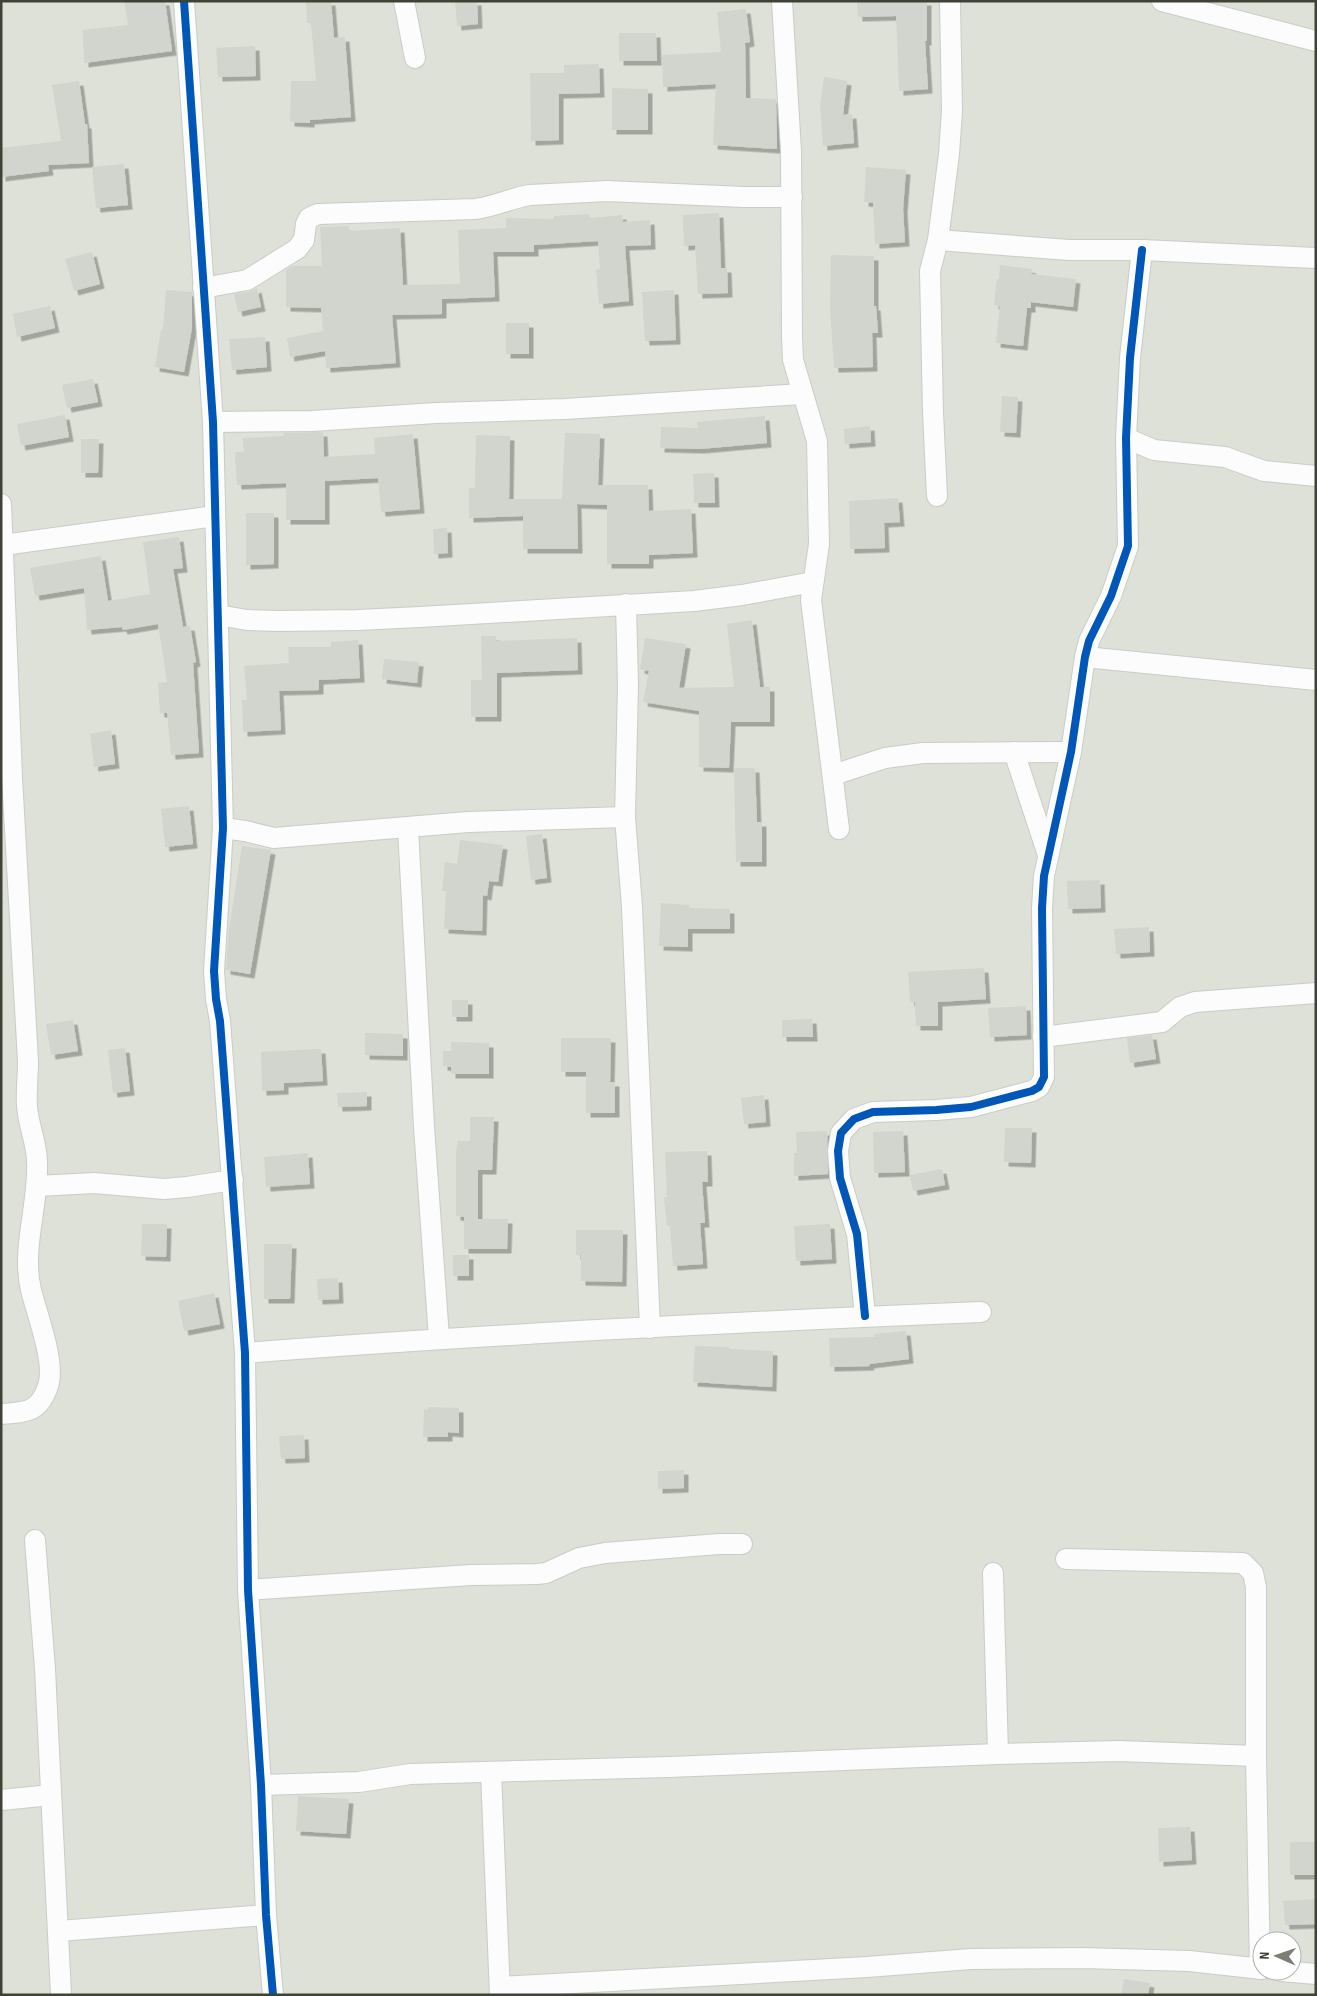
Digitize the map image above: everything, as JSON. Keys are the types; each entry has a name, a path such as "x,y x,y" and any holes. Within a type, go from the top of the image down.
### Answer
{"street":[{"path":"184,1 213,422 223,828 214,971 220,1020 233,1180 245,1353 248,1590 261,1785 266,1915 273,1995"},
{"path":"404,1 416,58"},
{"path":"782,1 792,197 793,360 816,442 819,544 811,600 834,775 839,829"},
{"path":"936,496 930,271 938,240 946,182 952,111 950,1"},
{"path":"1162,1 1316,41"},
{"path":"203,288 247,280 256,276 301,246 309,218 318,214 475,210 530,195 607,191 744,197 792,197"},
{"path":"938,240 1069,250 1142,250 1316,258"},
{"path":"865,1316 857,1234 840,1178 838,1151 841,1133 854,1119 873,1112 971,1107 1032,1091 1039,1087 1044,1077 1042,1037 1042,908 1048,855 1071,752 1089,641 1111,596 1128,546 1126,438 1130,358 1142,250"},
{"path":"213,422 312,420 436,413 565,409 802,394"},
{"path":"1126,438 1154,450 1226,457 1264,471 1316,476"},
{"path":"1,504 7,777 28,1061 27,1106 37,1161 28,1269 30,1288 51,1366 49,1385 40,1404 24,1412 1,1414"},
{"path":"3,545 215,516"},
{"path":"218,615 255,620 358,620 694,601 742,595 813,582"},
{"path":"626,604 628,694 626,817 632,907 650,1328"},
{"path":"1085,657 1316,680"},
{"path":"1014,752 1048,855"},
{"path":"834,775 885,758 922,753 1071,752"},
{"path":"223,828 274,838 477,821 626,817"},
{"path":"408,828 424,1127 439,1338"},
{"path":"1042,1037 1156,1024 1162,1022 1185,1004 1195,1002 1316,993"},
{"path":"36,1186 94,1183 164,1188 187,1187 233,1180"},
{"path":"245,1353 439,1338 865,1316 981,1312"},
{"path":"35,1540 45,1670 61,1995"},
{"path":"248,1590 471,1575 537,1574 579,1558 605,1553 719,1544 742,1544"},
{"path":"1066,1559 1243,1563 1253,1573 1256,1587 1256,1756 1260,1931"},
{"path":"993,1573 998,1754"},
{"path":"261,1785 359,1782 410,1774 670,1767 998,1754 1119,1751 1256,1756"},
{"path":"490,1772 500,1991 972,1959 1083,1958 1179,1961 1252,1968"},
{"path":"1,1800 51,1795"},
{"path":"59,1931 266,1915"},
{"path":"1302,1973 1316,1974"}],"shaded area":[{"path":"1,1 1316,1 1316,1995 1,1995"}],"building":[{"path":"124,1 165,1 172,51 84,63 83,30 128,25"},
{"path":"306,1 331,1 334,38 345,37 351,117 310,120 310,123 290,122 291,81 316,81 311,23 307,23"},
{"path":"455,1 477,1 478,24 457,26"},
{"path":"857,1 927,1 927,41 925,41 928,89 899,91 896,16 858,17"},
{"path":"746,9 750,42 745,43 746,98 776,99 777,149 713,145 716,84 663,87 662,55 721,52 717,12"},
{"path":"619,33 656,33 657,61 619,61"},
{"path":"255,46 256,76 218,77 216,48"},
{"path":"599,64 600,93 559,94 559,140 531,141 530,73 564,73 564,65"},
{"path":"824,77 847,81 843,115 852,114 854,143 823,146 820,105"},
{"path":"79,81 85,124 87,124 89,163 48,165 49,171 1,177 1,148 61,141 52,85"},
{"path":"612,88 648,89 648,130 612,130"},
{"path":"124,164 128,205 96,208 92,167"},
{"path":"866,167 906,170 903,209 905,242 875,244 873,203 864,202"},
{"path":"719,213 721,268 727,268 728,293 698,294 695,245 684,246 683,215"},
{"path":"589,214 590,218 622,215 623,222 650,220 651,245 625,246 629,301 599,304 596,270 600,269 598,241 534,245 534,252 493,252 495,297 442,299 442,314 392,315 396,363 326,368 325,351 290,357 287,338 323,331 321,308 286,307 286,270 293,266 322,266 320,227 349,226 349,231 400,228 403,285 460,284 458,230 506,228 506,218 554,219 554,216"},
{"path":"92,252 100,284 74,291 65,259"},
{"path":"831,255 874,256 874,306 876,306 878,333 872,333 873,367 834,368 830,308"},
{"path":"1000,265 1032,269 1031,274 1076,279 1073,307 1031,302 1031,308 1027,308 1023,346 996,343 1000,306 994,305"},
{"path":"257,288 261,307 238,312 234,294 249,292"},
{"path":"166,290 192,292 192,328 184,372 155,367 161,330 163,330"},
{"path":"674,290 676,340 645,341 642,292"},
{"path":"50,306 55,328 17,337 13,314"},
{"path":"506,323 529,323 529,354 506,354"},
{"path":"265,337 267,367 232,370 229,339"},
{"path":"93,379 98,402 67,408 62,385"},
{"path":"1002,396 1018,397 1016,433 1000,432"},
{"path":"65,415 69,437 21,446 17,424"},
{"path":"765,416 767,443 700,449 660,448 661,427 698,428 697,422"},
{"path":"870,426 871,442 845,444 844,429"},
{"path":"323,432 324,457 375,454 374,438 413,434 420,509 381,512 378,478 325,481 325,520 286,520 286,483 237,485 235,452 244,452 243,438 284,436 283,433"},
{"path":"565,433 600,434 598,485 648,485 649,511 691,509 693,553 649,555 649,564 607,564 607,505 577,504 578,549 523,549 523,516 469,518 469,488 475,488 476,435 510,436 509,499 562,499"},
{"path":"81,439 99,439 98,473 81,473"},
{"path":"714,473 715,503 694,503 693,474"},
{"path":"898,498 900,522 884,523 885,548 850,549 849,501"},
{"path":"246,513 274,513 274,564 246,565"},
{"path":"447,528 448,553 434,554 433,529"},
{"path":"179,537 183,568 173,569 183,627 190,626 196,662 193,663 199,753 171,755 167,713 160,713 158,683 167,682 158,624 123,630 122,627 87,630 84,588 35,596 30,568 101,556 108,601 150,594 143,542"},
{"path":"752,620 760,687 770,687 770,722 731,722 729,768 699,767 699,711 643,702 649,671 640,669 645,638 686,644 679,688 734,687 727,624"},
{"path":"481,636 496,636 496,641 577,638 578,670 497,673 497,717 471,717 471,680 482,680"},
{"path":"358,640 360,678 319,680 319,690 279,691 281,730 243,732 242,700 247,700 244,666 289,663 288,647 331,647 331,642"},
{"path":"384,659 419,662 417,683 382,679"},
{"path":"111,730 115,764 94,767 90,734"},
{"path":"734,768 755,768 757,822 762,822 762,862 736,862"},
{"path":"189,806 193,844 165,847 161,809"},
{"path":"542,834 547,878 531,880 526,836"},
{"path":"460,840 503,845 498,882 489,881 487,896 483,895 482,931 444,929 446,891 442,891 445,862 457,864"},
{"path":"242,846 271,850 250,974 226,970 229,929"},
{"path":"1100,880 1101,908 1068,909 1067,881"},
{"path":"661,903 690,905 689,908 730,909 730,929 688,929 688,947 659,946"},
{"path":"1149,927 1150,952 1116,954 1114,929"},
{"path":"984,968 986,999 938,1002 938,1026 916,1026 915,1002 910,1002 908,972"},
{"path":"452,1000 468,1000 468,1017 452,1017"},
{"path":"1026,1006 1027,1035 990,1037 988,1008"},
{"path":"812,1019 813,1037 782,1037 782,1020"},
{"path":"73,1020 78,1051 51,1055 46,1024"},
{"path":"365,1033 403,1034 403,1056 365,1055"},
{"path":"1152,1035 1156,1059 1130,1063 1127,1038"},
{"path":"561,1038 611,1038 610,1082 615,1082 615,1113 586,1113 586,1072 561,1072"},
{"path":"451,1042 489,1043 489,1074 451,1074 451,1067 443,1066 443,1051 451,1051"},
{"path":"125,1048 130,1091 113,1093 108,1050"},
{"path":"321,1049 323,1081 284,1083 284,1090 262,1091 261,1052"},
{"path":"367,1092 367,1106 338,1107 337,1093"},
{"path":"764,1095 766,1122 744,1124 741,1098"},
{"path":"470,1117 494,1117 492,1170 478,1170 478,1219 508,1219 507,1249 464,1249 464,1217 456,1216 456,1153 458,1141 470,1141"},
{"path":"1005,1128 1032,1128 1031,1163 1004,1162"},
{"path":"827,1131 828,1174 794,1176 794,1153 797,1153 796,1132"},
{"path":"903,1131 905,1172 874,1173 873,1132"},
{"path":"707,1151 708,1182 702,1182 705,1223 700,1223 703,1264 673,1266 670,1226 667,1226 664,1197 667,1197 665,1152"},
{"path":"308,1153 310,1184 266,1187 264,1157"},
{"path":"942,1169 945,1185 913,1191 910,1175"},
{"path":"142,1224 167,1224 166,1257 141,1256"},
{"path":"830,1224 832,1259 796,1261 794,1226"},
{"path":"576,1230 623,1230 622,1282 581,1281 581,1255 576,1255"},
{"path":"264,1244 292,1244 290,1299 264,1299"},
{"path":"453,1255 469,1255 469,1276 453,1276"},
{"path":"338,1278 339,1299 318,1300 317,1279"},
{"path":"214,1293 220,1324 184,1331 178,1301"},
{"path":"906,1331 909,1359 869,1364 870,1366 830,1367 829,1338 875,1337 874,1334"},
{"path":"695,1346 773,1351 772,1387 693,1382"},
{"path":"428,1407 459,1408 459,1433 448,1432 448,1437 423,1437 424,1409 428,1410"},
{"path":"304,1435 305,1458 281,1459 279,1436"},
{"path":"684,1470 684,1488 658,1489 658,1471"},
{"path":"298,1796 349,1799 346,1834 296,1831"},
{"path":"1190,1827 1192,1860 1159,1862 1158,1828"},
{"path":"1290,1842 1316,1842 1316,1875 1290,1875"},
{"path":"1316,1899 1316,1924 1285,1925 1283,1901"},
{"path":"1124,1979 1150,1983 1148,1995 1121,1995"}],"cycle path":[{"path":"184,1 213,422 223,828 214,971 220,1021 245,1353 248,1590 261,1785 266,1915 273,1995"},
{"path":"865,1316 857,1234 840,1178 838,1151 841,1133 854,1119 873,1112 971,1107 1032,1091 1039,1087 1044,1077 1042,908 1044,876 1071,752 1089,641 1111,596 1128,546 1126,438 1130,358 1142,250"}]}
